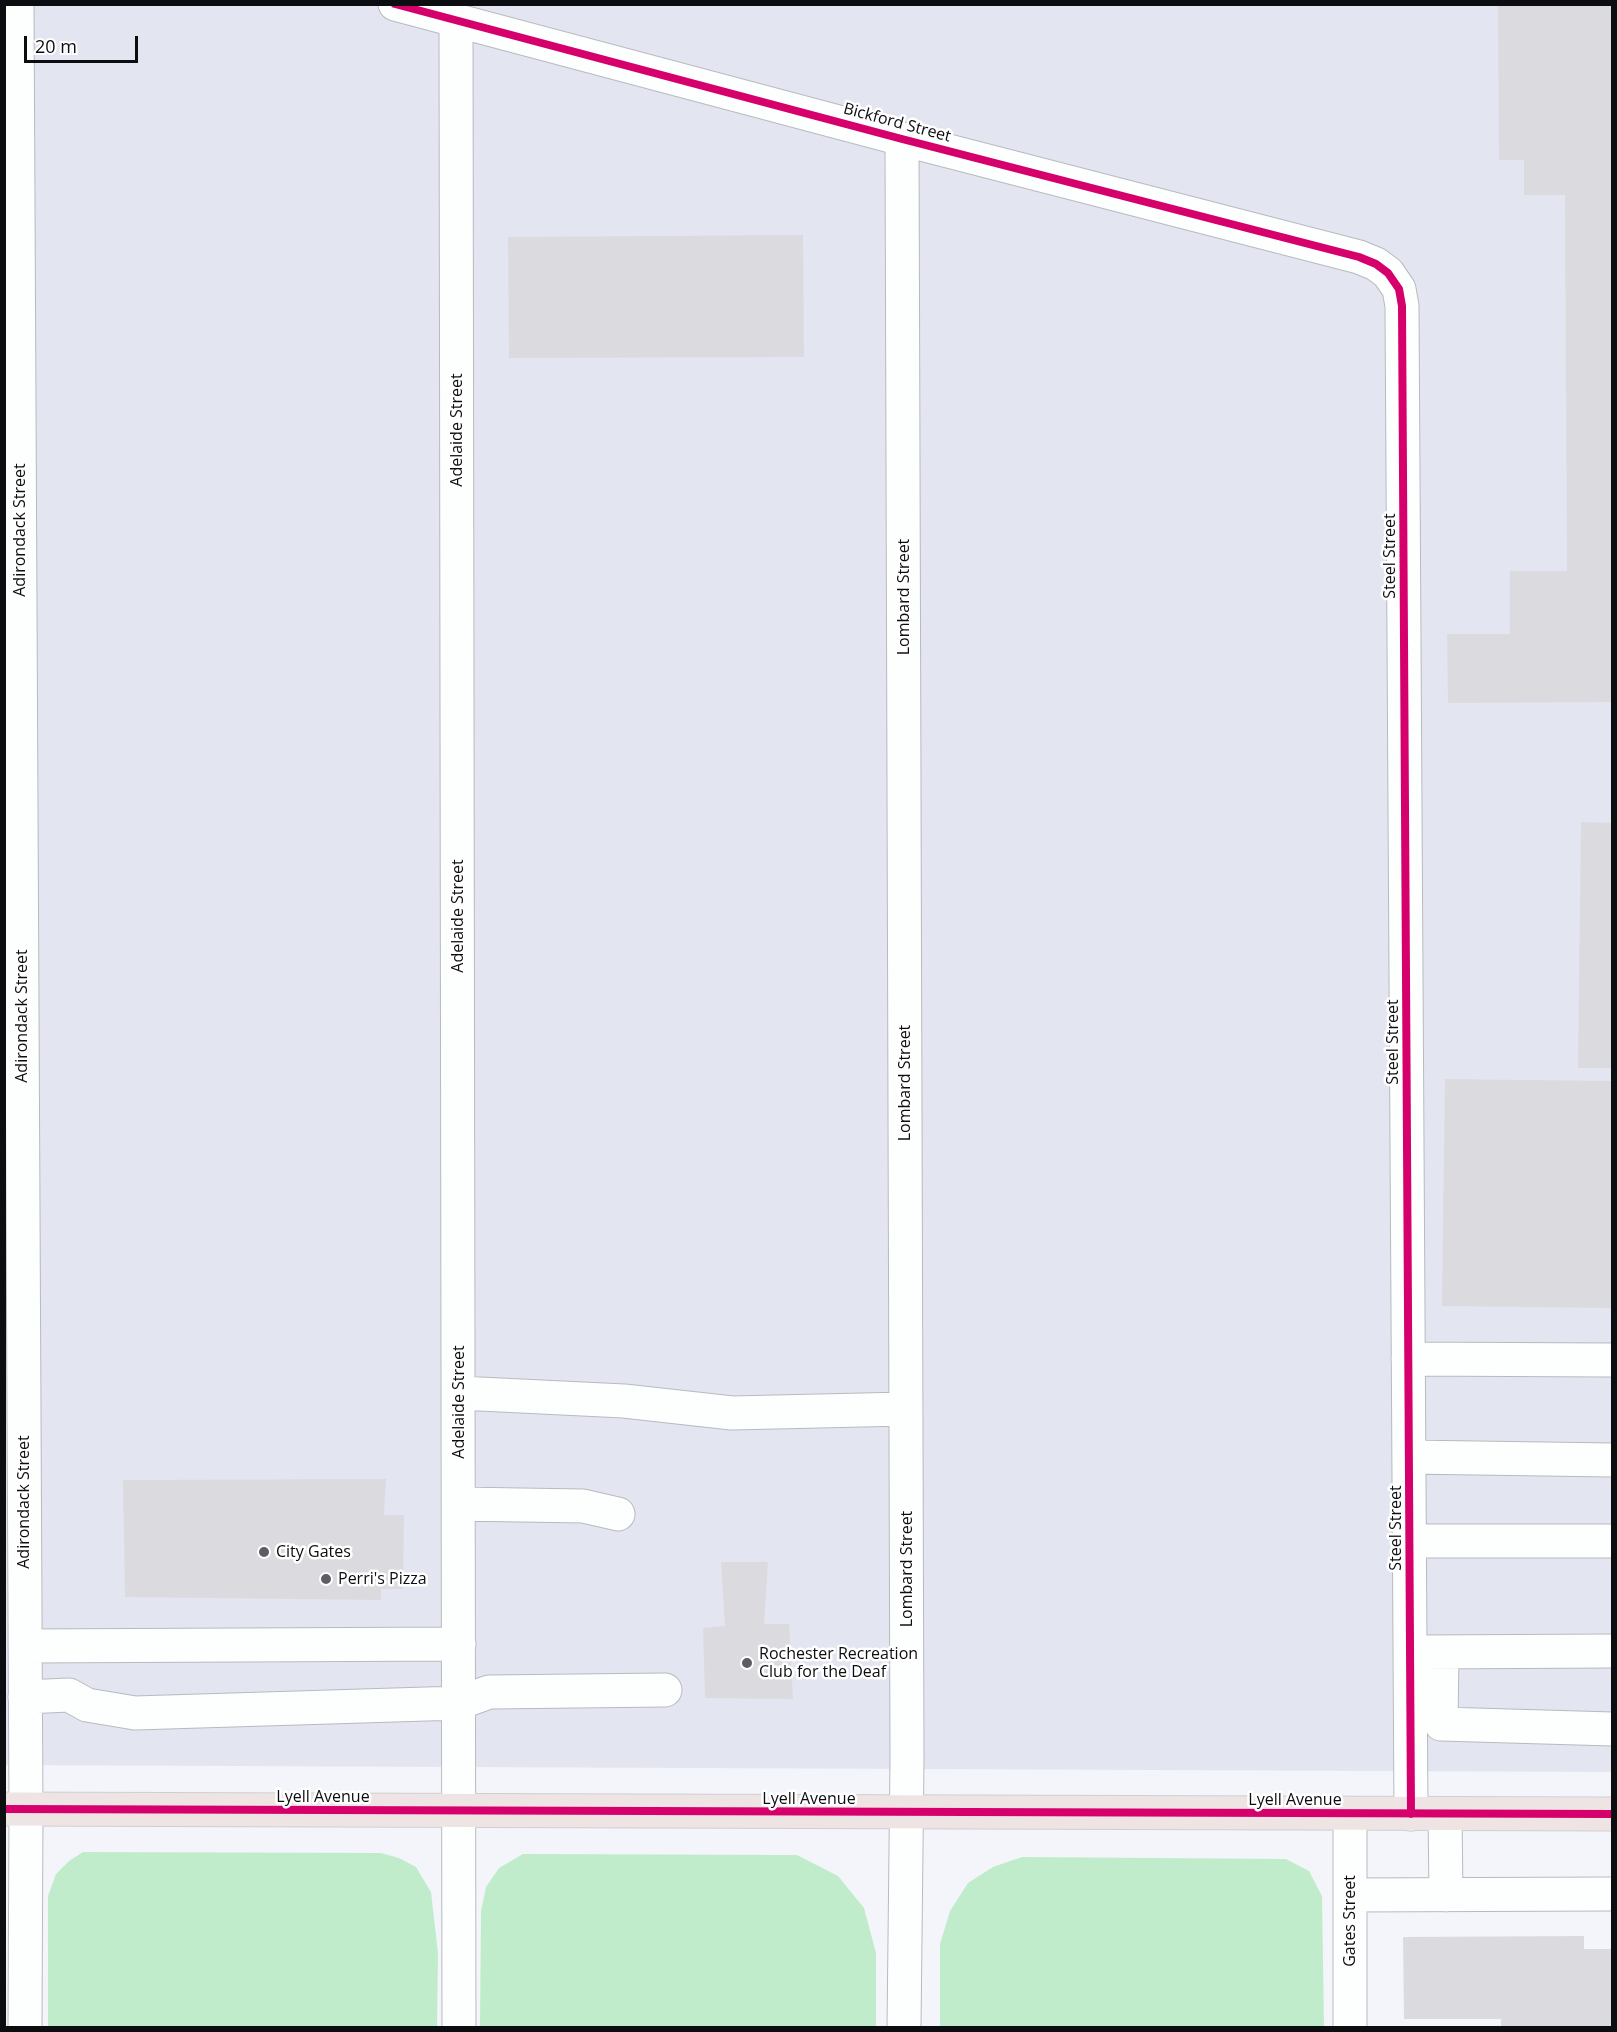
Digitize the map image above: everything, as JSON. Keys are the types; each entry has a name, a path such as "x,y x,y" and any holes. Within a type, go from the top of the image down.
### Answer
{"main road":[{"name":"Lyell Avenue","path":"15,1809 1612,1814"}],"street":[{"name":"Adirondack Street","path":"17,4 11,278 14,1363 25,1697 15,1809 25,2028"},
{"name":"Bickford Street","path":"395,4 902,139 1359,257 1376,264 1388,273"},
{"name":"Adelaide Street","path":"456,20 459,2028"},
{"name":"Lombard Street","path":"902,139 907,1812 904,2028"},
{"name":"Steel Street","path":"1388,273 1398,289 1402,306 1411,1814"},
{"path":"1408,1359 1612,1360"},
{"path":"459,1394 624,1401 732,1413 906,1409"},
{"path":"1409,1457 1612,1460"},
{"path":"459,1504 583,1506 618,1514"},
{"path":"1409,1541 1612,1541"},
{"path":"25,1646 459,1644"},
{"path":"1410,1652 1612,1651"},
{"path":"1442,1652 1441,1724 1612,1729"},
{"path":"25,1697 69,1695 87,1705 135,1713 459,1702 489,1692 666,1690"},
{"name":"Gates Street","path":"1350,1814 1350,2028"},
{"path":"1445,1814 1446,1895"},
{"path":"1350,1895 1612,1894"}],"shaded area":[{"path":"5,5 1612,5 1612,1772 5,1765"}],"green space":[{"path":"83,1852 381,1853 399,1858 416,1867 431,1892 438,1953 437,2027 48,2027 48,1896 56,1874 69,1861"},
{"path":"523,1854 797,1855 838,1876 864,1908 876,1953 876,2027 480,2027 481,1911 486,1887 499,1868"},
{"path":"1022,1857 1286,1859 1309,1871 1322,1896 1324,2027 940,2027 940,1944 950,1911 968,1883 993,1867"}],"building":[{"path":"1498,4 1612,4 1612,702 1448,703 1447,634 1510,634 1510,571 1567,571 1565,195 1524,195 1524,160 1499,160"},
{"path":"803,235 804,357 509,358 508,237"},
{"path":"1581,822 1612,823 1612,1068 1578,1068"},
{"path":"1445,1079 1612,1081 1612,1308 1442,1306"},
{"name":"City Gates","path":"386,1479 384,1515 404,1515 403,1589 381,1589 381,1600 125,1597 123,1480"},
{"name":"Rochester Recreation Club for the Deaf","path":"721,1562 768,1562 764,1624 789,1624 793,1699 705,1698 703,1628 725,1626"},
{"path":"1584,1936 1584,1949 1612,1949 1612,2028 1501,2028 1501,2019 1404,2019 1403,1937"}],"cycle path":[{"path":"395,4 902,139 1359,257 1376,264 1388,273 1399,289 1402,306 1411,1814"},
{"path":"4,1809 1612,1814"}],"place":[{"name":"City Gates","path":"264,1552"},
{"name":"Perri's Pizza","path":"326,1579"},
{"name":"Rochester Recreation Club for the Deaf","path":"747,1663"}]}
